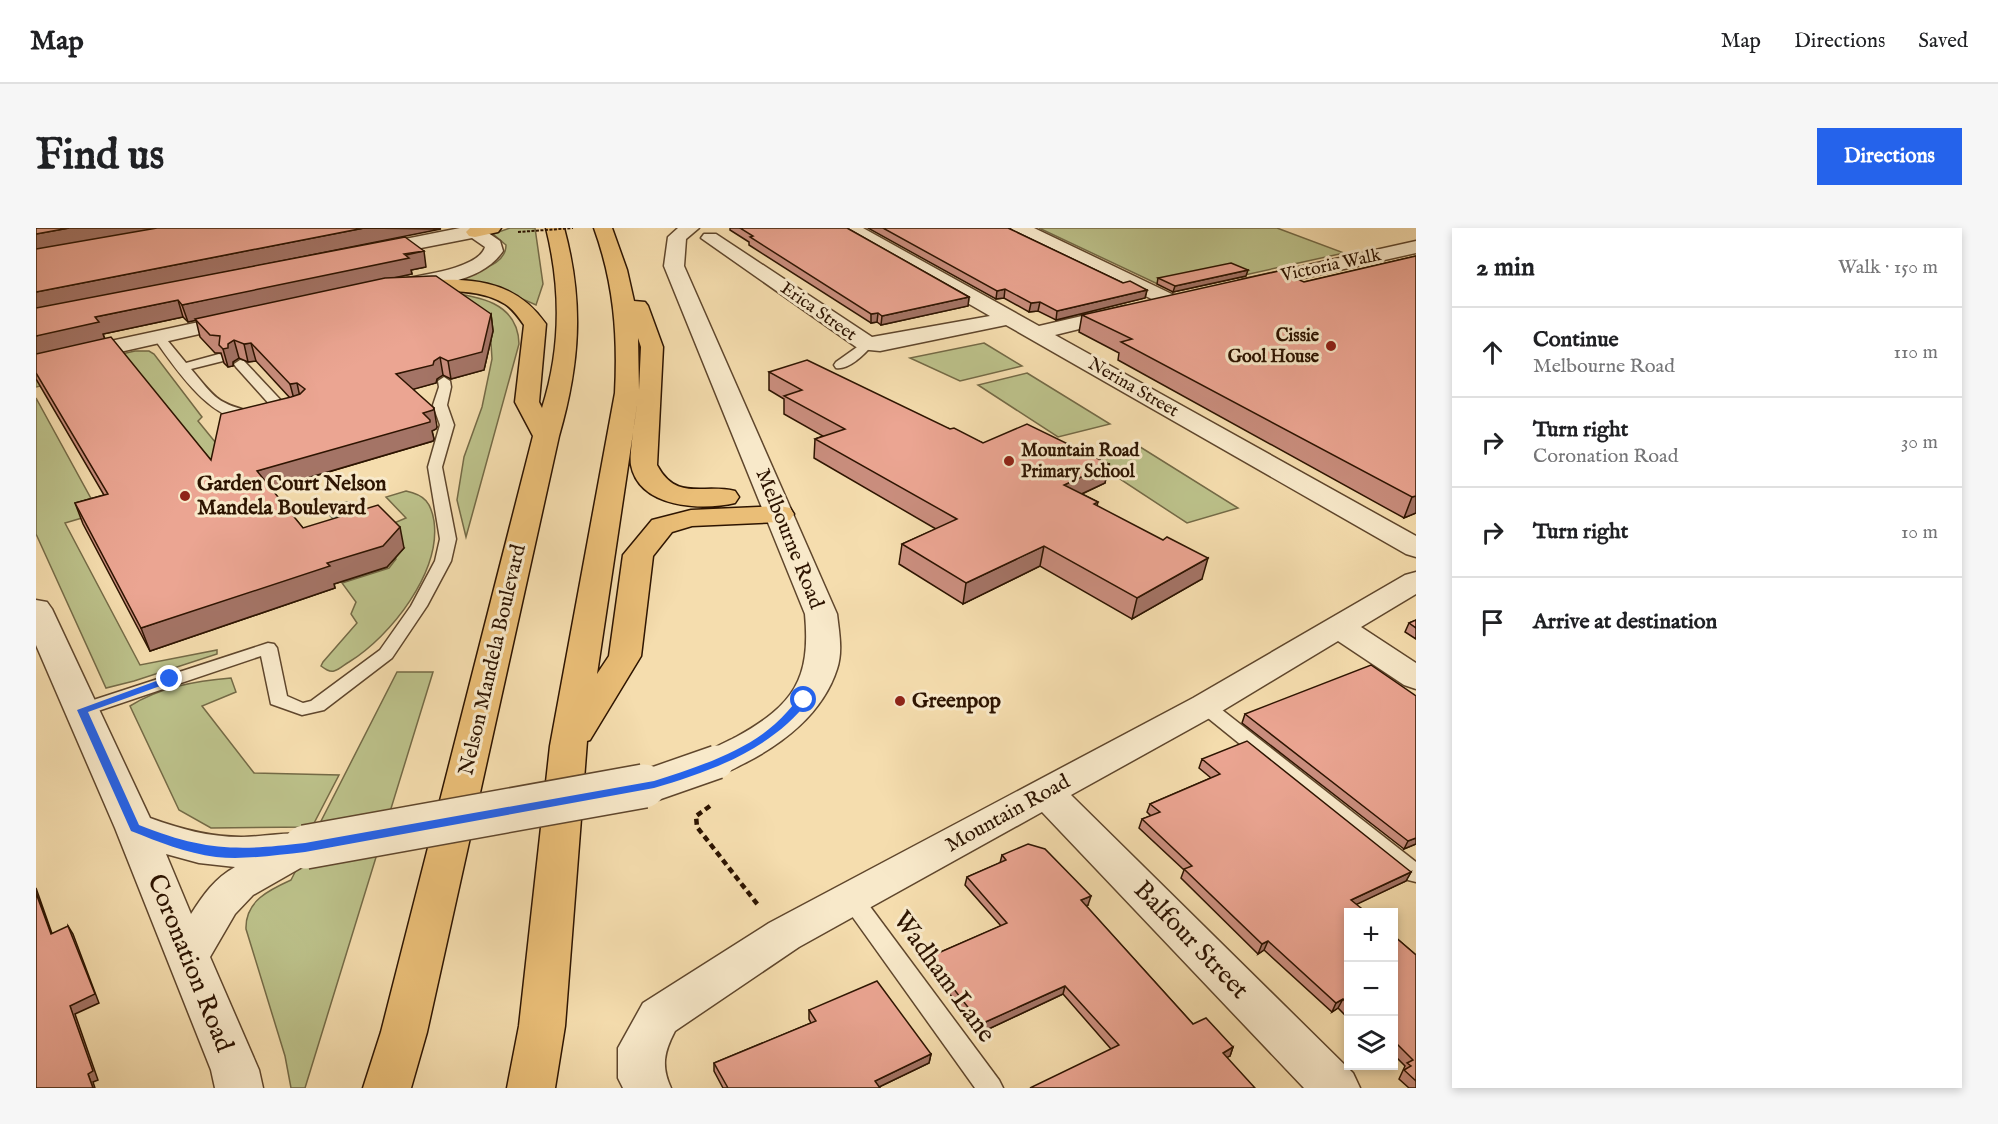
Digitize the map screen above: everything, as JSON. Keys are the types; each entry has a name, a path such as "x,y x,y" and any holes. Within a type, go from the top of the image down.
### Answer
{"highway":[{"name":"Nelson Mandela Boulevard","path":"387,1088 404,1032 546,436 561,386 567,302 562,254 555,228"},
{"path":"603,228 617,264 638,303 652,347 644,465 654,484 682,498 775,503"},
{"path":"531,1088 542,1026 568,746 627,393 626,304 617,264"},
{"path":"383,288 460,285 489,290 514,301 535,324 527,402 546,436"},
{"path":"568,746 625,656 638,555 662,526 692,518 775,503"}],"street":[{"name":"Nerina Street","path":"850,228 1416,548"},
{"path":"1020,228 1171,301"},
{"path":"352,256 478,229 494,245 494,250 486,260 465,270 383,288"},
{"name":"Erica Street","path":"700,233 867,344 880,344 1009,318"},
{"name":"Melbourne Road","path":"135,828 173,843 217,853 262,853 654,784 717,762 748,747 777,728 804,700 819,675 825,648 821,614 674,266 677,237 700,233"},
{"name":"Victoria Walk","path":"1226,289 1416,247"},
{"path":"1036,333 1193,296"},
{"path":"36,364 263,315"},
{"name":"Mountain Road","path":"645,1083 641,1048 659,1017 784,935 1205,706 1416,581"},
{"name":"Coronation Road","path":"36,609 135,828 235,1070 240,1088"},
{"path":"1338,626 1416,678"},
{"name":"Balfour Street","path":"1046,793 1336,1088"},
{"name":"Melbourne Road","path":"187,958 220,903 238,884 305,847"}],"lane":[{"path":"159,337 218,408 232,414 266,416 300,408"},
{"path":"840,366 867,344"},
{"path":"183,367 219,358"},
{"path":"240,364 285,413"},
{"path":"82,710 268,648 278,700 302,709 317,706 386,654 419,606 447,550 448,539 435,467 447,425 440,405 445,387 444,381"},
{"path":"1205,706 1416,874"},
{"name":"Wadham Lane","path":"852,899 990,1088"}],"path":[{"path":"518,232 573,228"},
{"path":"703,810 696,816 697,827 754,902"}],"green space":[{"path":"510,228 535,228 543,284 536,305 498,288 454,282 500,259 506,245 493,234"},
{"path":"1039,228 1277,228 1344,253 1181,289 1164,287"},
{"path":"444,292 482,299 504,310 512,319 517,330 519,344 466,537 457,500 464,457 482,407 492,359 490,327"},
{"path":"984,343 1022,366 960,381 910,358"},
{"path":"135,351 149,351 154,354 202,417 198,421 220,448 218,462 207,465 96,373 36,387 36,373"},
{"path":"1027,373 1110,424 1058,437 978,385"},
{"path":"36,398 99,513 65,523 140,665 217,650 217,654 106,688 36,534"},
{"path":"1137,445 1238,508 1187,523 1088,458"},
{"path":"406,491 418,495 431,509 434,521 434,541 430,561 410,601 381,636 365,651 340,668 334,671 327,670 321,666 323,662 357,623 351,614 356,602 342,583 389,568 396,559 388,549 387,526 406,518 386,497"},
{"path":"397,672 433,672 305,1088 291,1088 285,1056 246,929 247,919 254,904 260,898 291,880"},
{"path":"231,678 236,692 202,706 254,773 339,775 312,827 211,828 179,810 130,706 154,694 179,686"}],"shaded area":[{"path":"351,502 375,524 347,534 320,505"}],"building":[{"path":"36,228 69,228 36,234"},
{"path":"157,228 364,228 36,292 36,249"},
{"path":"740,228 847,228 969,297 882,316 878,313 871,314 750,237 753,236"},
{"path":"883,228 1008,228 1123,283 1130,281 1147,290 1057,311 1040,302 1031,303 1005,289 997,291"},
{"path":"405,237 424,251 404,254 409,258 182,305 178,300 95,317 99,322 36,336 36,308"},
{"path":"1416,256 1416,496 1412,497 1121,342 1132,339 1082,315 1279,271 1304,282"},
{"path":"1231,263 1248,270 1175,286 1158,278"},
{"path":"436,276 491,314 482,352 448,361 440,357 434,361 433,365 396,374 434,408 423,413 430,422 257,471 303,528 378,505 400,527 383,546 327,563 330,566 141,628 75,503 108,494 36,373 36,354 111,337 211,460 221,414 291,397 300,394 305,389 297,383 290,384 251,343 244,344 234,340 228,344 228,348 223,349 219,345 220,336 210,335 195,319 385,278"},
{"path":"807,360 983,443 1027,424 1109,464 1064,485 1098,502 1094,504 1163,540 1167,537 1208,558 1137,598 1044,546 966,583 902,544 957,519 815,439 845,429 784,396 802,390 769,372"},
{"path":"1416,620 1416,628 1409,623"},
{"path":"1371,665 1416,696 1416,838 1408,841 1245,714"},
{"path":"1247,741 1411,872 1351,900 1361,908 1344,908 1344,1000 1336,1003 1268,941 1262,944 1184,869 1192,866 1142,819 1160,812 1150,804 1220,774 1202,759"},
{"path":"1028,844 1045,849 1091,896 1081,900 1193,1024 1206,1018 1233,1047 1223,1053 1255,1088 1030,1088 1119,1045 1065,986 981,1024 929,957 1007,923 967,877 1006,860 1002,855"},
{"path":"36,893 51,934 68,926 95,994 70,1006 93,1071 88,1074 93,1088 36,1088"},
{"path":"1398,939 1416,955 1416,1081 1404,1070 1411,1066 1407,1063 1413,1060 1398,1045"},
{"path":"877,981 931,1054 875,1081 880,1088 728,1088 714,1063 816,1021 809,1010"}],"place":[{"name":"Cissie Gool House","path":"1331,346"},
{"name":"Mountain Road Primary School","path":"1009,461"},
{"name":"Garden Court Nelson Mandela Boulevard","path":"185,496"},
{"name":"Greenpop","path":"900,701"}],"route":[{"path":"170,679 82,710 135,828 173,843 217,853 262,853 305,847 654,784 691,773 748,747 777,728 804,700"}]}
